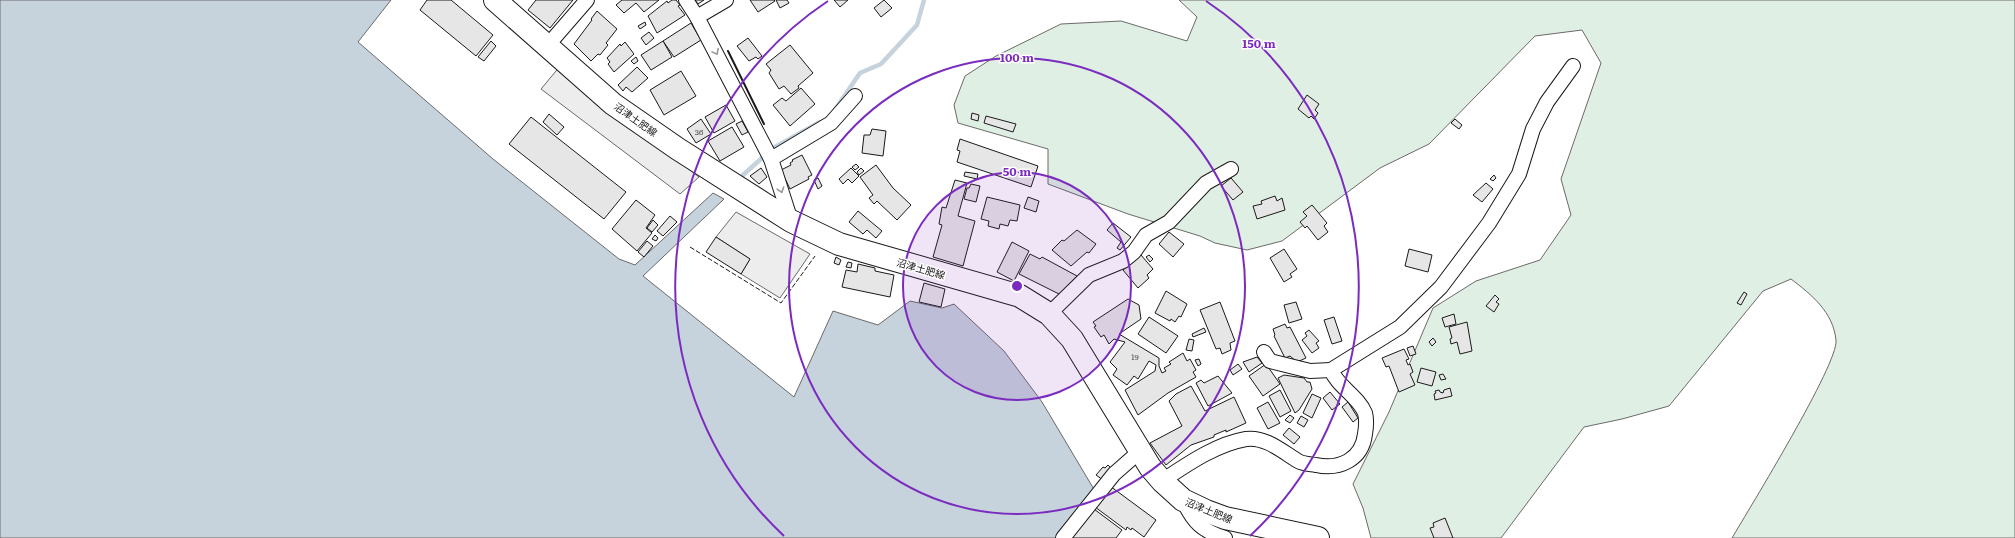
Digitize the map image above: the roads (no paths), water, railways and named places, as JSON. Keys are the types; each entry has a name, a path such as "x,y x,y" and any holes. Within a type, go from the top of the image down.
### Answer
{"main road":[{"name":"沼津土肥線","path":"494,0 548,45 613,104 678,149 791,222 839,244 1020,296 1049,314 1080,350 1139,452 1162,481 1183,500 1225,518 1318,538"}],"street":[{"path":"548,45 587,0"},
{"path":"686,0 697,17 771,159 791,222"},
{"path":"697,17 726,0"},
{"path":"1264,352 1270,361 1310,370 1332,370 1400,327 1441,287 1489,224 1519,174 1533,129 1547,102 1573,66"},
{"path":"771,159 831,123 847,107 855,96"},
{"path":"1049,314 1089,275 1122,261 1134,252 1146,235 1169,222 1206,183 1232,169"},
{"path":"1162,481 1216,450 1246,439 1260,440 1283,451 1300,462 1334,467 1347,463 1356,455 1364,443 1366,425 1365,414 1355,398 1334,376 1332,370"},
{"path":"1063,538 1114,474 1139,452"},
{"path":"1183,500 1190,515 1197,524 1224,538"}],"waterway":[{"path":"834,111 860,73 881,64 917,25 924,0"},
{"path":"775,147 820,122"},
{"path":"743,175 762,158"}]}
